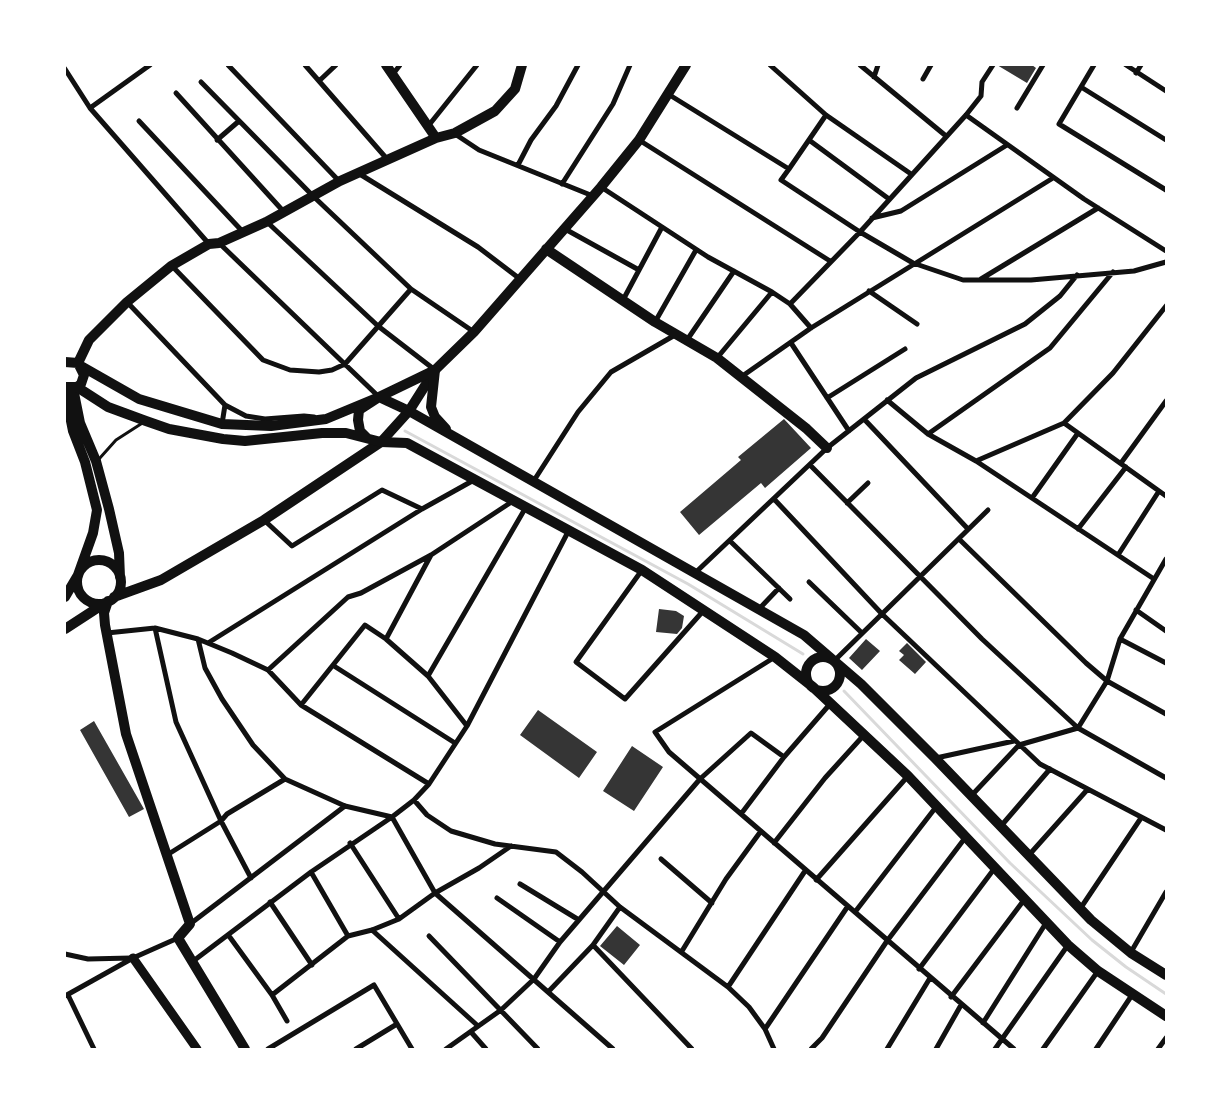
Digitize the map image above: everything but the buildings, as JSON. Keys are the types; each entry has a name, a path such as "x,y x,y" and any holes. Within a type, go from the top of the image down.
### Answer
{"main road":[{"path":"386,65 436,138"},
{"path":"74,363 89,340 127,302 171,266 214,244 266,222 340,181 436,138 455,133 495,111 516,89 520,66"},
{"path":"70,388 73,431 85,462 97,510 93,533 78,575 78,589 87,600 101,604 161,580 264,520 381,442 408,411 435,370 474,332 602,187 639,140 668,94 682,66"},
{"path":"546,249 675,335 687,340 716,358 828,448"},
{"path":"65,353 84,379 70,388"},
{"path":"74,363 139,399 222,424 271,426 326,418 379,397 435,370"},
{"path":"435,370 431,407 435,417 456,439"},
{"path":"70,388 108,407 146,421 192,434 245,441 322,433 346,433 381,442 406,443 642,570 775,657 813,688 908,776 1068,945 1098,971 1166,1016"},
{"path":"70,388 80,423 96,461 119,553 120,584 104,613 106,633 126,734 190,924 178,938 191,963 245,1049"},
{"path":"379,397 408,411 804,635 861,684 936,758 1080,908 1131,953 1166,974"},
{"path":"367,438 360,431 359,410 379,397"},
{"path":"65,597 86,564 100,560 113,565 120,577"},
{"path":"65,628 111,599"},
{"path":"819,657 834,661 839,670 839,676 834,686 824,690 813,688 809,684 806,673 810,663 819,657"}],"street":[{"path":"90,108 150,65"},
{"path":"228,65 340,181"},
{"path":"305,65 387,159"},
{"path":"319,81 336,65"},
{"path":"393,74 400,65"},
{"path":"429,126 477,65"},
{"path":"518,165 531,140 556,106 578,65"},
{"path":"562,184 609,110 630,65"},
{"path":"770,65 826,115 911,174"},
{"path":"860,65 946,136"},
{"path":"874,77 878,65"},
{"path":"923,79 932,65"},
{"path":"790,304 860,232 966,114 981,96 982,82 992,65"},
{"path":"1017,108 1043,65"},
{"path":"1094,65 1059,124 1166,190"},
{"path":"1126,65 1166,91"},
{"path":"1136,73 1141,65"},
{"path":"65,69 90,108 214,244 379,397"},
{"path":"201,82 313,196 411,289 474,332"},
{"path":"1081,87 1166,140"},
{"path":"176,94 284,212"},
{"path":"668,94 789,169"},
{"path":"966,114 1053,178 1166,251"},
{"path":"826,115 781,180 860,232 913,263 963,280 1031,280 1134,271 1166,262"},
{"path":"139,121 243,233"},
{"path":"218,140 239,121"},
{"path":"455,133 471,146 593,197"},
{"path":"639,140 830,261"},
{"path":"809,140 889,199"},
{"path":"872,218 901,211 1007,146"},
{"path":"358,173 478,247 520,280"},
{"path":"741,377 811,328 869,291 1053,178"},
{"path":"602,187 696,250 790,304 811,328"},
{"path":"980,280 1098,208"},
{"path":"266,222 378,326 435,370"},
{"path":"622,300 662,227"},
{"path":"564,229 638,270"},
{"path":"655,322 696,250"},
{"path":"171,266 263,360 290,370 319,372 332,370 345,364 411,289"},
{"path":"687,340 734,271"},
{"path":"928,434 1050,348 1113,272"},
{"path":"695,573 828,448 887,400 916,378 1025,324 1060,296 1077,275"},
{"path":"869,291 917,324"},
{"path":"716,358 772,292"},
{"path":"127,302 225,405 246,416 265,419 304,416 326,418"},
{"path":"976,462 1064,423 1114,373 1166,306"},
{"path":"533,482 578,412 611,372 675,335"},
{"path":"791,343 849,431"},
{"path":"827,398 905,349"},
{"path":"887,400 928,434 976,462 1154,579"},
{"path":"1078,529 1124,465 1166,401"},
{"path":"222,424 225,405"},
{"path":"864,419 968,530"},
{"path":"1064,423 1166,495"},
{"path":"1032,498 1078,433"},
{"path":"810,465 982,639 1078,728 1166,778"},
{"path":"208,643 422,509 475,479"},
{"path":"847,503 868,482"},
{"path":"264,520 292,546 382,490 422,509"},
{"path":"1118,555 1159,491"},
{"path":"774,500 882,614 1040,764 1166,830"},
{"path":"268,670 348,597 361,593 431,555 514,501"},
{"path":"428,676 526,506"},
{"path":"834,661 988,510"},
{"path":"191,963 311,872 392,817 414,800 429,784 467,726 569,530"},
{"path":"958,539 1086,663 1108,681 1166,714"},
{"path":"730,541 790,599"},
{"path":"386,639 431,555"},
{"path":"936,758 1016,743 1078,728 1108,681 1120,639 1166,559"},
{"path":"642,570 576,662 625,699 704,610"},
{"path":"810,582 862,633"},
{"path":"759,609 779,588"},
{"path":"1136,610 1166,631"},
{"path":"301,706 365,625 386,639 428,676 467,726"},
{"path":"106,633 155,628 198,639 268,670 301,706 429,784"},
{"path":"155,628 176,722 221,820 251,878"},
{"path":"198,639 205,668 222,699 254,745 285,778 346,806 392,817 435,893 613,1049"},
{"path":"1120,639 1166,663"},
{"path":"775,657 655,732 669,752 951,997 1014,1049"},
{"path":"334,666 455,743"},
{"path":"741,814 784,757 830,703"},
{"path":"446,1049 501,1010 534,979 560,942 700,779 751,733 784,757"},
{"path":"774,843 825,778 864,734"},
{"path":"972,795 1016,743"},
{"path":"1001,826 1050,769"},
{"path":"816,880 908,776"},
{"path":"167,855 221,820 227,814 285,778"},
{"path":"1029,855 1087,790"},
{"path":"414,800 427,815 451,831 495,844 556,852 620,907 728,987 749,1007 765,1029 774,1049"},
{"path":"190,924 346,806"},
{"path":"855,912 936,807"},
{"path":"1080,908 1141,818"},
{"path":"682,952 712,903 761,831"},
{"path":"811,1049 822,1038 887,941 965,838"},
{"path":"350,844 399,919"},
{"path":"272,995 312,966 348,936 372,930 399,919 435,893 479,868 512,846"},
{"path":"661,859 712,903"},
{"path":"919,969 994,869"},
{"path":"728,987 805,871"},
{"path":"311,872 348,936"},
{"path":"520,884 579,920"},
{"path":"1131,953 1166,892"},
{"path":"497,898 560,942"},
{"path":"951,997 1024,900"},
{"path":"270,902 312,966"},
{"path":"765,1029 848,906"},
{"path":"549,991 593,945 620,907"},
{"path":"983,1023 1046,923"},
{"path":"372,930 478,1026"},
{"path":"229,936 272,995 286,1021"},
{"path":"429,936 538,1049"},
{"path":"94,1049 67,995 133,958 178,938"},
{"path":"593,945 692,1049"},
{"path":"995,1049 1068,945"},
{"path":"65,954 88,959 133,958"},
{"path":"133,958 197,1049"},
{"path":"1044,1049 1098,971"},
{"path":"888,1049 930,978"},
{"path":"268,1049 374,985 412,1049"},
{"path":"1096,1049 1132,995"},
{"path":"936,1049 961,1005"},
{"path":"356,1049 397,1024"},
{"path":"471,1032 486,1049"},
{"path":"1158,1049 1166,1038"}],"lane":[{"path":"96,461 116,440 146,421"}],"waterway":[{"path":"405,431 688,584 803,654"},
{"path":"844,691 1010,863 1092,940 1126,967 1166,994"}]}
